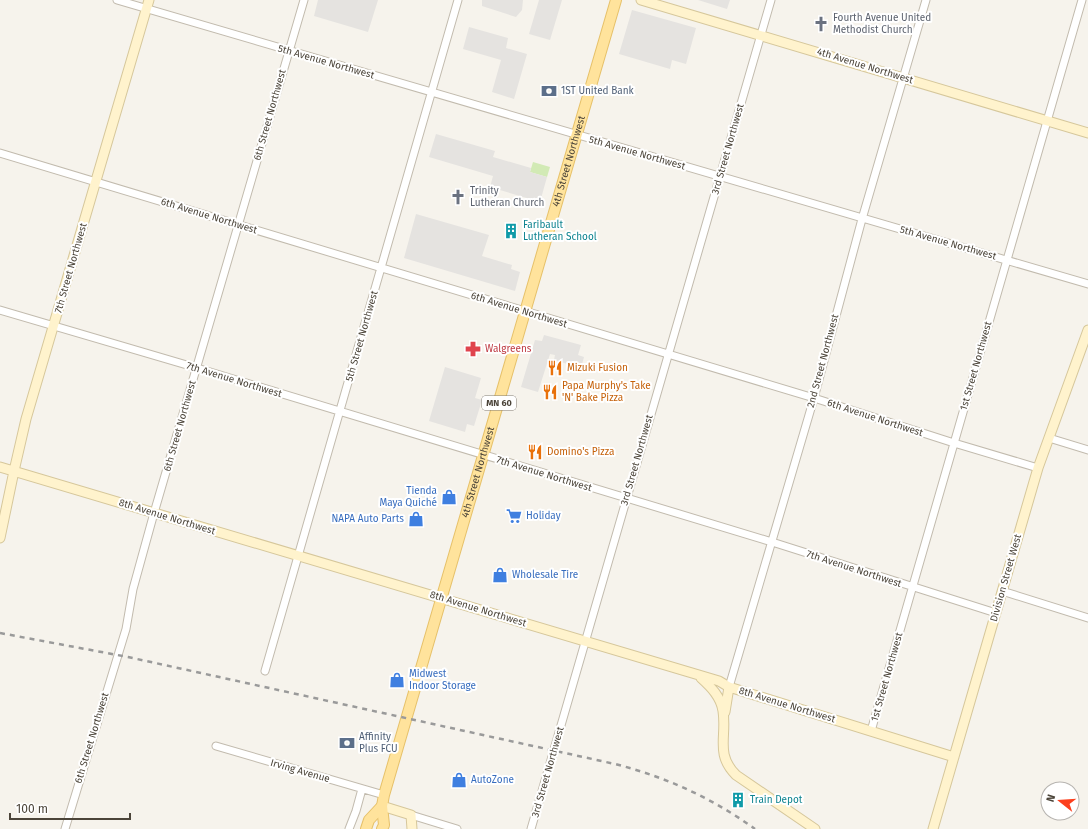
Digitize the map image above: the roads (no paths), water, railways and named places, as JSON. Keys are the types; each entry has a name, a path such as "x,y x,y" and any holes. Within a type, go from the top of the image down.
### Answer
{"main road":[{"name":"4th Street Northwest","path":"382,806 616,0"},
{"path":"366,829 369,820 382,806"},
{"name":"MN 60","path":"382,806 384,825 382,829"}],"street":[{"name":"5th Avenue Northwest","path":"117,0 148,4 289,51 1088,284"},
{"name":"6th Street Northwest","path":"65,829 126,629 133,589 154,513 304,0"},
{"name":"5th Street Northwest","path":"265,671 458,0"},
{"name":"4th Avenue Northwest","path":"641,0 1088,133"},
{"name":"3rd Street Northwest","path":"531,829 771,0"},
{"name":"2nd Street Northwest","path":"724,723 729,687 814,398 862,219 926,0"},
{"name":"1st Street Northwest","path":"871,731 1082,0"},
{"name":"7th Street Northwest","path":"0,538 26,419 148,4"},
{"name":"6th Avenue Northwest","path":"0,153 814,398 1038,468"},
{"name":"7th Avenue Northwest","path":"0,310 772,542 913,588 996,613"},
{"name":"Division Street West","path":"933,829 1038,468 1088,330"},
{"path":"1049,438 1088,450"},
{"name":"8th Avenue Northwest","path":"0,467 719,681 729,687 954,757"},
{"path":"1002,591 1088,618"},
{"path":"698,675 710,686 718,698 723,711 723,751 725,760 730,769 736,775 815,829"},
{"name":"Irving Avenue","path":"216,746 384,795"},
{"path":"349,829 362,789"},
{"path":"382,806 457,829"},
{"path":"411,815 412,829"}],"railway":[{"path":"0,633 128,657 615,764 652,775 688,790 705,798 755,829"}],"place":[{"name":"Fourth Avenue United Methodist Church","path":"821,24"},
{"name":"1ST United Bank","path":"549,91"},
{"name":"Trinity Lutheran Church","path":"458,197"},
{"name":"Faribault Lutheran School","path":"511,231"},
{"name":"Walgreens","path":"473,349"},
{"name":"Mizuki Fusion","path":"555,368"},
{"name":"Papa Murphy's Take 'N' Bake Pizza","path":"550,392"},
{"name":"Domino's Pizza","path":"535,452"},
{"name":"Tienda Maya Quiché","path":"449,497"},
{"name":"Holiday","path":"514,516"},
{"name":"NAPA Auto Parts","path":"416,519"},
{"name":"Wholesale Tire","path":"500,575"},
{"name":"Midwest Indoor Storage","path":"397,680"},
{"name":"Affinity Plus FCU","path":"347,743"},
{"name":"AutoZone","path":"459,780"},
{"name":"Train Depot","path":"738,800"}]}
